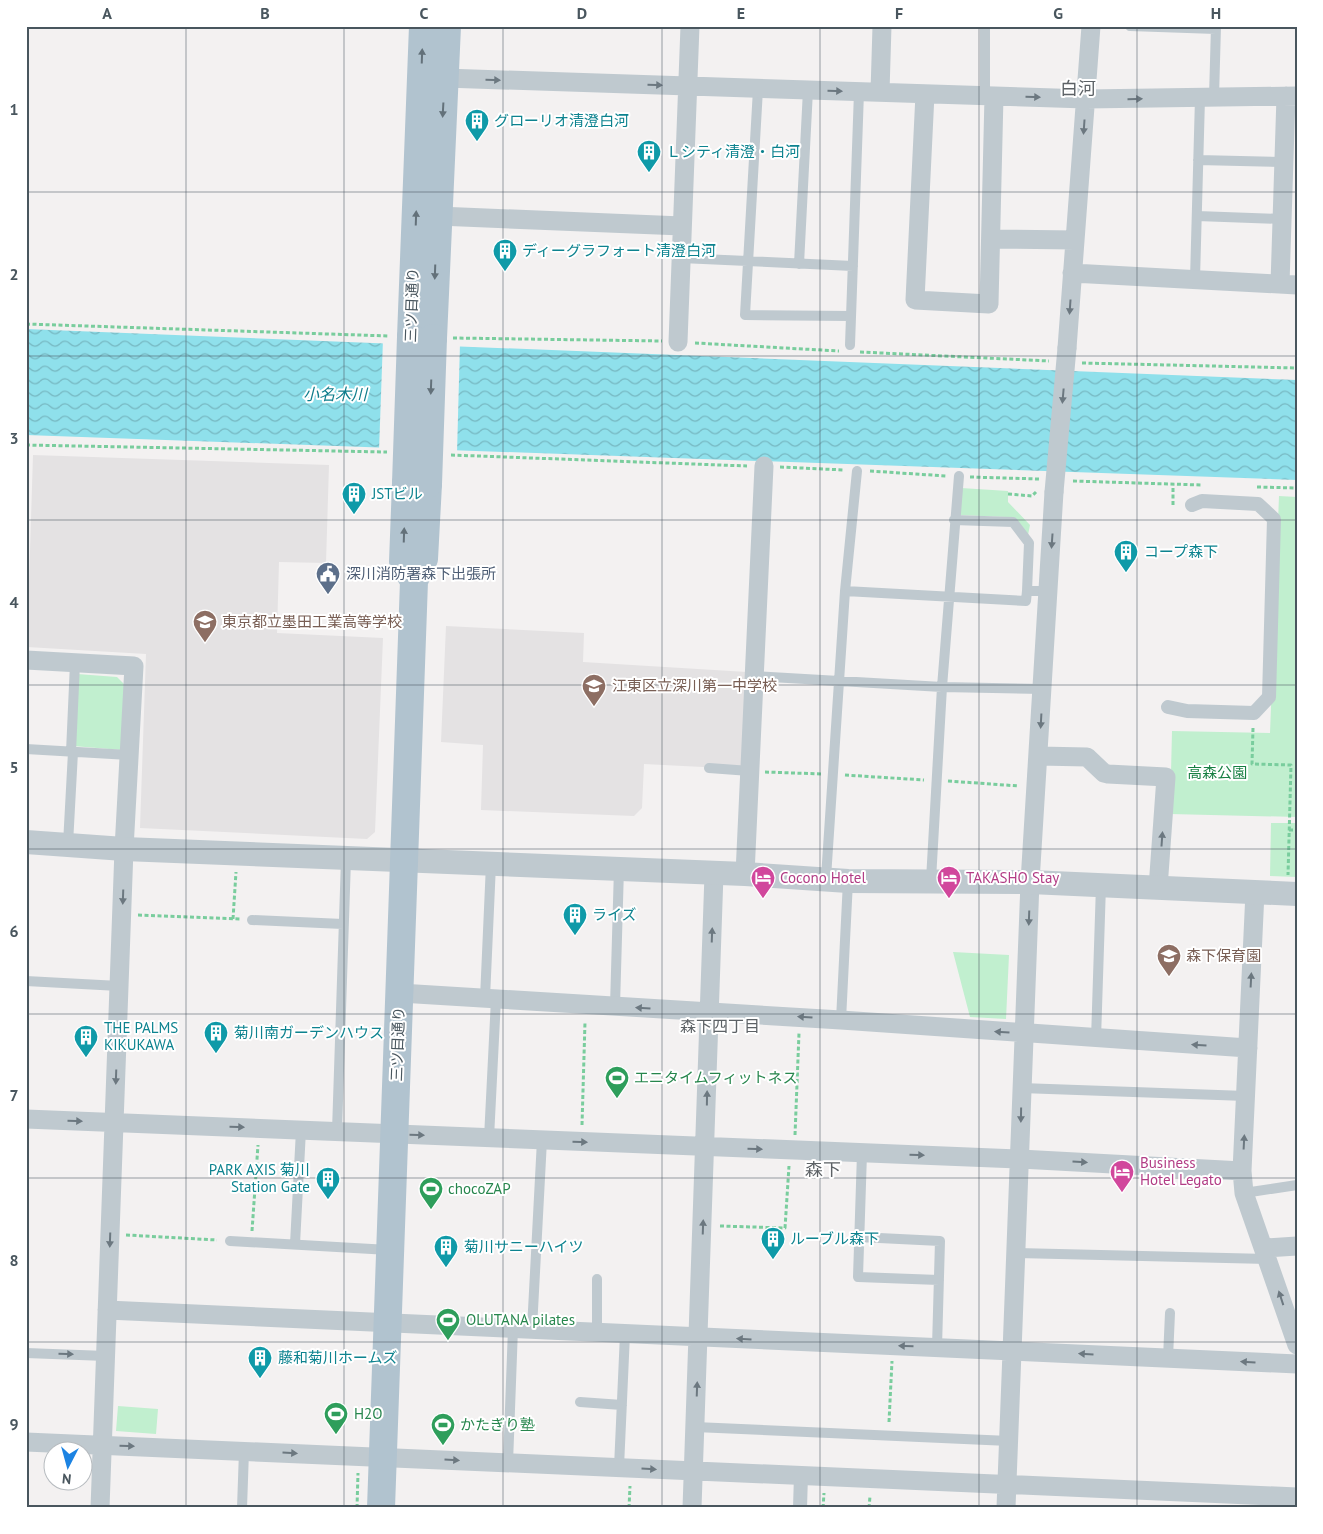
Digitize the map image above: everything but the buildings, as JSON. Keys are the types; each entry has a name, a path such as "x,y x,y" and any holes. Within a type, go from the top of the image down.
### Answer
{"main road":[{"name":"三ツ目通り","path":"381,1508 370,1462 387,1323 414,581 424,559 417,484 422,337 423,26"},
{"name":"三ツ目通り","path":"422,337 438,216 447,26"}],"street":[{"path":"678,342 690,26"},
{"path":"880,92 882,26"},
{"path":"1006,1508 1030,882 1049,591 1045,487 1068,348 1091,26"},
{"path":"444,78 1086,99 1291,96 1284,162 1282,219 1288,284 1072,273"},
{"path":"925,94 915,300 989,304 991,239 989,96"},
{"path":"438,216 682,226"},
{"path":"991,239 1075,240"},
{"path":"745,874 764,466"},
{"path":"1202,502 1258,504 1274,519 1269,697 1254,713 1187,711 1168,707 1187,704 1249,706 1262,695 1267,524 1254,512 1202,509 1192,505 1202,502"},
{"path":"26,660 134,666 124,849 100,1508"},
{"path":"1039,756 1087,757 1108,774 1166,777 1158,888"},
{"path":"26,842 124,849 620,868 837,879 1030,882 1255,892 1292,887"},
{"path":"692,1508 714,874"},
{"path":"1255,892 1242,1171 1244,1193 1297,1345"},
{"path":"400,993 799,1017 1248,1048"},
{"path":"26,1119 1020,1159 1242,1171"},
{"path":"1266,1254 1297,1246"},
{"path":"107,1310 1297,1364"},
{"path":"26,1442 244,1451 370,1462 508,1463 1297,1497"},
{"path":"800,1508 802,1475"}],"lane":[{"path":"985,26 989,96"},
{"path":"1130,26 1216,28 1198,160 1195,279"},
{"path":"758,89 744,314 851,316"},
{"path":"799,264 808,90"},
{"path":"850,345 859,92"},
{"path":"1198,160 1284,162"},
{"path":"1197,216 1282,219"},
{"path":"681,258 853,266"},
{"path":"841,1020 832,774 845,592 857,471"},
{"path":"931,880 948,597 959,476"},
{"path":"845,592 1026,601 1029,543 1013,522 954,520"},
{"path":"1027,590 1049,591"},
{"path":"68,844 74,663"},
{"path":"754,676 942,687 1042,689"},
{"path":"26,749 129,755"},
{"path":"709,768 750,771"},
{"path":"337,1131 346,859"},
{"path":"489,1138 491,864"},
{"path":"615,1006 620,868"},
{"path":"1096,1039 1101,885"},
{"path":"252,920 343,924"},
{"path":"26,981 119,986"},
{"path":"1021,1088 1246,1096"},
{"path":"295,1244 301,1130"},
{"path":"532,1329 542,1140"},
{"path":"862,1153 858,1277 939,1280"},
{"path":"1244,1193 1297,1185"},
{"path":"859,1237 940,1241 937,1347"},
{"path":"230,1241 390,1250"},
{"path":"1017,1253 1266,1254"},
{"path":"597,1279 597,1332"},
{"path":"1168,1358 1170,1313"},
{"path":"508,1463 512,1328"},
{"path":"619,1468 626,1334"},
{"path":"26,1353 106,1356"},
{"path":"580,1402 622,1404"},
{"path":"695,1427 1009,1441"},
{"path":"242,1508 244,1451"}],"path":[{"path":"26,445 397,453"},
{"path":"446,455 764,466 959,476 1045,487"},
{"path":"1071,481 1202,485"},
{"path":"1173,505 1174,484"},
{"path":"1008,494 1032,496 1045,487"},
{"path":"1249,487 1297,488"},
{"path":"1254,713 1252,764 1291,765 1289,830 1292,887"},
{"path":"750,771 832,774 1037,787"},
{"path":"1289,830 1297,830"},
{"path":"233,919 237,854"},
{"path":"122,914 252,920"},
{"path":"703,1225 786,1228 799,1017"},
{"path":"582,1130 585,1022"},
{"path":"251,1242 258,1140"},
{"path":"110,1234 230,1241"},
{"path":"889,1436 893,1346"},
{"path":"357,1508 370,1462"}],"shaded area":[{"name":"東京都立墨田工業高等学校","path":"33,455 329,465 326,563 279,562 277,633 383,638 375,832 367,839 140,828 146,654 27,647"},
{"name":"江東区立深川第一中学校","path":"446,626 584,633 583,662 747,672 742,769 644,764 642,808 634,816 481,810 483,745 441,742"}],"green space":[{"path":"961,488 1008,491 1008,502 1030,525 1028,535 1007,517 958,515"},
{"name":"高森公園","path":"1279,496 1297,497 1297,817 1170,814 1172,731 1270,733"},
{"path":"77,674 117,677 125,685 122,750 73,746"},
{"path":"1271,823 1297,823 1297,877 1270,876"},
{"path":"953,952 1009,955 1006,1019 970,1017"},
{"path":"118,1406 158,1409 156,1434 116,1431"}],"water":[{"name":"小名木川","path":"26,329 1297,380 1297,480 26,435"}],"pier":[{"path":"383,339 460,343 457,453 379,451"}],"place":[{"name":"グローリオ清澄白河","path":"477,142"},
{"name":"Ｌシティ清澄・白河","path":"649,173"},
{"name":"ディーグラフォート清澄白河","path":"505,272"},
{"name":"JSTビル","path":"354,515"},
{"name":"コープ森下","path":"1126,573"},
{"name":"深川消防署森下出張所","path":"328,595"},
{"name":"東京都立墨田工業高等学校","path":"205,643"},
{"name":"江東区立深川第一中学校","path":"594,707"},
{"name":"Cocono Hotel","path":"763,899"},
{"name":"TAKASHO Stay","path":"949,899"},
{"name":"ライズ","path":"575,936"},
{"name":"森下保育園","path":"1169,977"},
{"name":"菊川南ガーデンハウス","path":"216,1054"},
{"name":"THE PALMS KIKUKAWA","path":"86,1058"},
{"name":"エニタイムフィットネス","path":"617,1099"},
{"name":"Business Hotel Legato","path":"1122,1193"},
{"name":"PARK AXIS 菊川 Station Gate","path":"328,1200"},
{"name":"chocoZAP","path":"431,1210"},
{"name":"ルーブル森下","path":"773,1260"},
{"name":"菊川サニーハイツ","path":"446,1268"},
{"name":"OLUTANA pilates","path":"448,1341"},
{"name":"藤和菊川ホームズ","path":"260,1379"},
{"name":"H2O","path":"336,1435"},
{"name":"かたぎり塾","path":"443,1446"}],"district":[{"name":"白河","path":"1078,89"},
{"name":"森下四丁目","path":"720,1026"},
{"name":"森下","path":"823,1170"}]}
